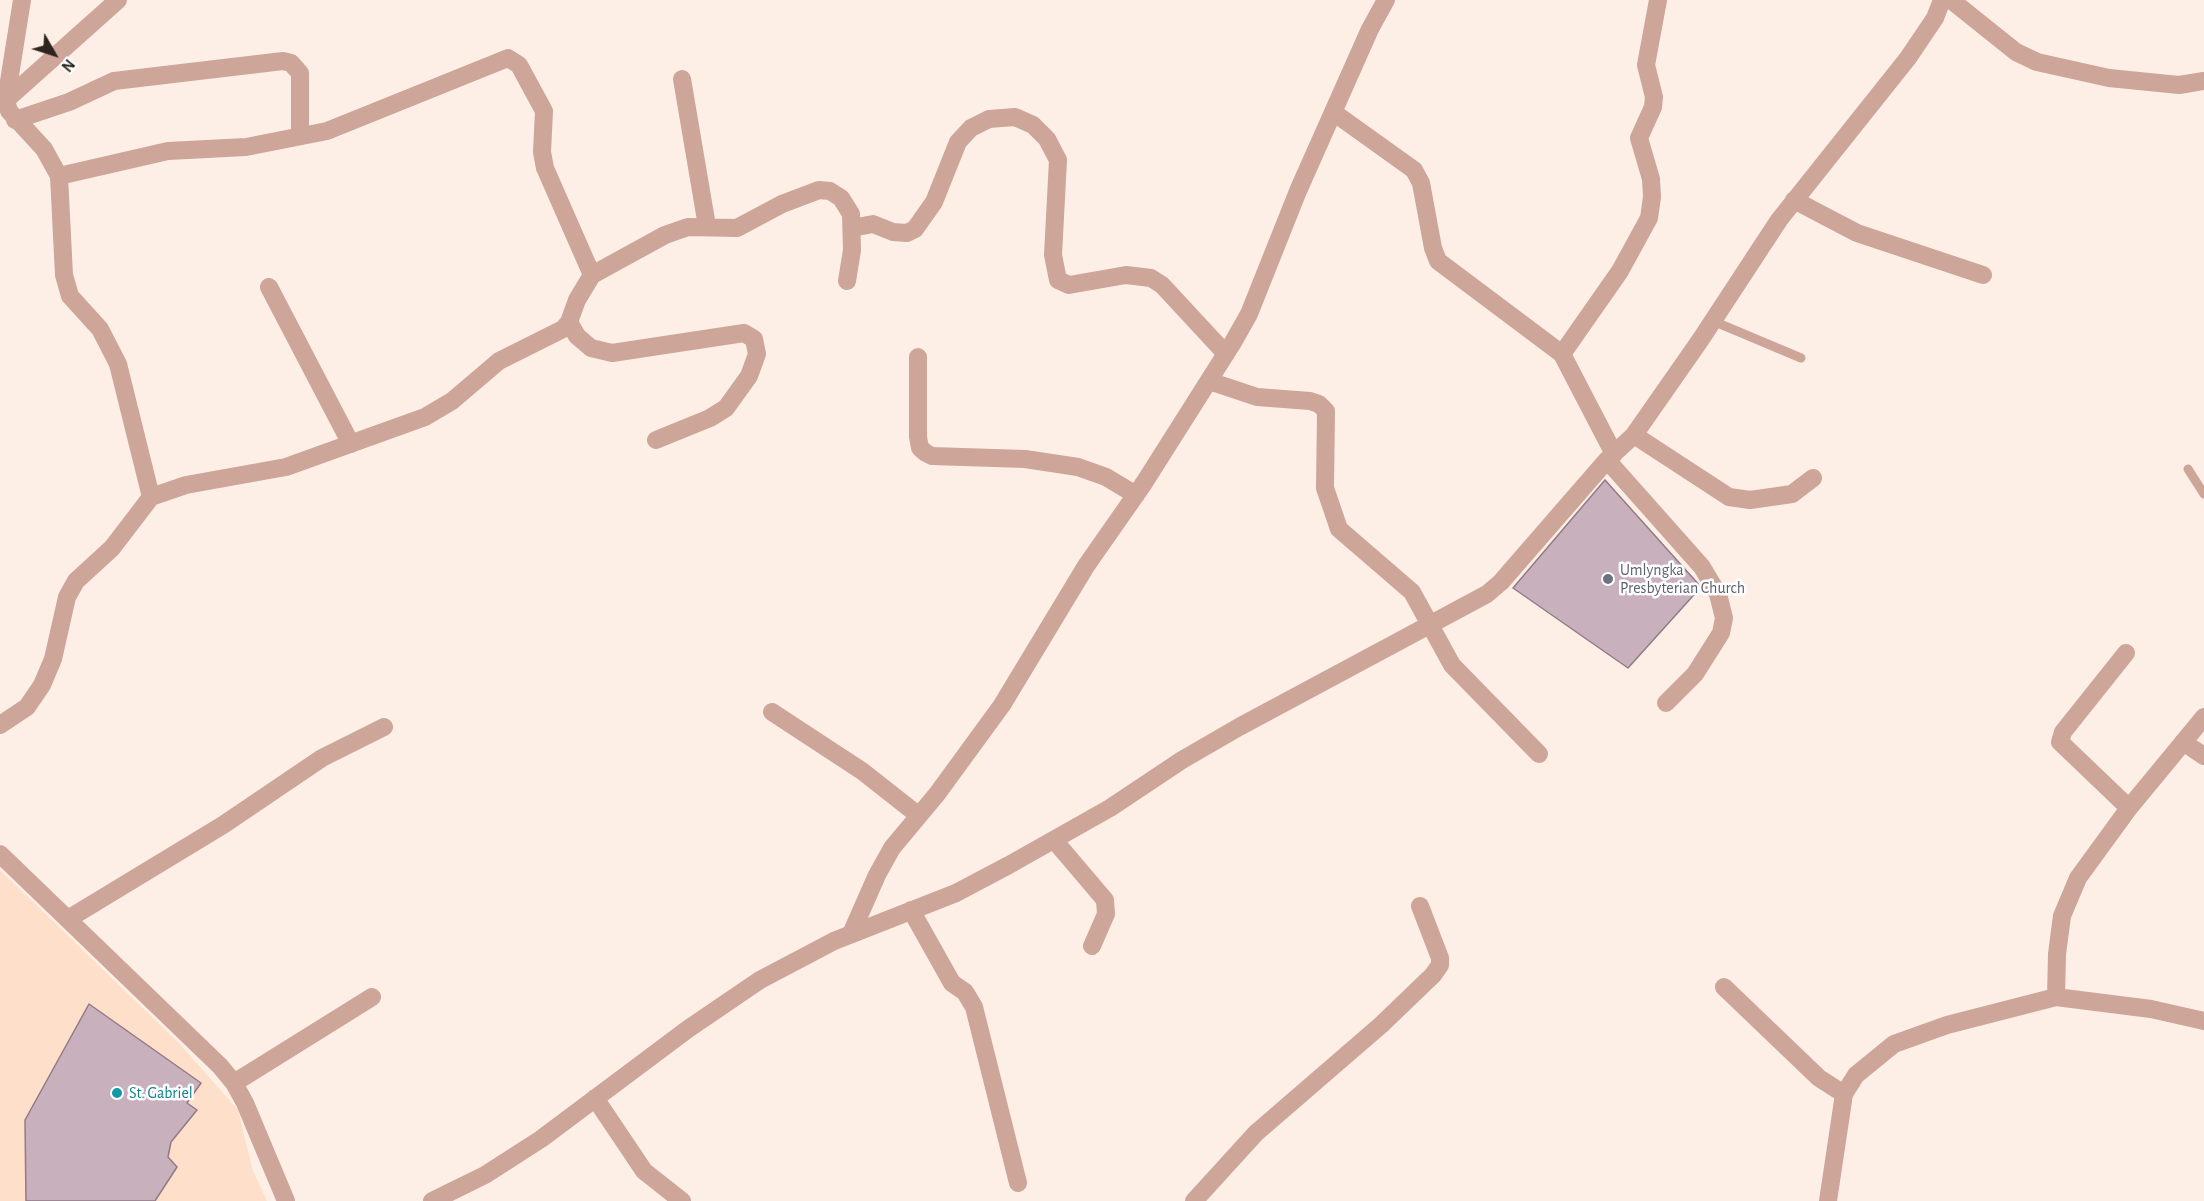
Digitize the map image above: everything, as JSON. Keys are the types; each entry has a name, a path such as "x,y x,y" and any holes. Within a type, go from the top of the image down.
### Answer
{"street":[{"path":"22,0 6,100 15,120 44,149 59,176 64,275 70,296 100,329 118,364 151,497"},
{"path":"6,100 118,0"},
{"path":"851,934 877,875 892,848 1002,705 1086,566 1136,495 1249,314 1334,112 1386,0"},
{"path":"1562,354 1620,271 1649,218 1652,197 1651,179 1639,138 1653,107 1654,97 1646,65 1658,0"},
{"path":"432,1201 495,1169 541,1139 760,980 851,934 956,892 1054,840 1239,727 1487,594 1502,582 1610,457 1634,435 1794,200 1908,58 1935,18 1942,0"},
{"path":"1951,0 2016,51 2037,62 2109,78 2179,85 2204,81"},
{"path":"59,176 168,151 246,147 327,131 462,78 502,58 514,60 544,111 542,152 545,168 592,275"},
{"path":"15,120 69,102 114,81 284,61 291,63 300,74 300,136"},
{"path":"682,79 707,226"},
{"path":"1334,112 1414,170 1421,183 1433,248 1438,261 1562,354 1610,457 1702,567 1720,602 1724,618 1721,633 1713,649 1695,674 1666,703"},
{"path":"852,228 873,224 892,232 907,233 915,229 934,202 958,142 971,128 989,119 1016,117 1033,125 1047,138 1058,160 1053,255 1058,280 1069,285 1126,275 1151,278 1161,285 1226,354"},
{"path":"0,725 7,723 27,707 42,685 53,659 67,597 76,581 112,548 151,497 186,485 286,467 440,410 499,361 563,328 569,322 577,300 592,275 665,235 688,227 737,228 782,204 819,190 830,191 841,198 851,214 852,228 847,281"},
{"path":"1794,200 1857,233 1983,275"},
{"path":"269,287 351,444"},
{"path":"569,322 577,336 591,348 612,353 744,333 754,339 757,354 749,376 726,408 710,418 656,440"},
{"path":"918,357 918,437 920,448 926,453 932,456 1025,459 1078,467 1106,477 1136,495"},
{"path":"1209,381 1257,397 1310,400 1319,404 1326,411 1325,488 1332,516 1350,542 1396,576 1412,592 1428,625 1452,665 1539,754"},
{"path":"1634,435 1729,497 1750,500 1792,494 1813,478"},
{"path":"2126,653 2062,732 2060,742 2129,808"},
{"path":"771,712 861,771 918,815"},
{"path":"2056,997 2057,954 2062,916 2078,878 2129,808 2204,717"},
{"path":"68,919 223,825 322,758 384,727"},
{"path":"2183,741 2204,756"},
{"path":"1054,840 1105,900 1106,914 1092,946"},
{"path":"0,854 220,1066 234,1083 245,1103 286,1201"},
{"path":"1194,1201 1256,1132 1381,1025 1433,975 1440,958 1420,906"},
{"path":"911,910 952,983 965,992 975,1007 1018,1183"},
{"path":"1724,987 1819,1078 1844,1094"},
{"path":"234,1083 372,997"},
{"path":"1828,1201 1844,1094 1856,1075 1894,1044 1947,1025 2056,997 2151,1009 2204,1021"},
{"path":"595,1098 644,1171 682,1201"}],"lane":[{"path":"1713,321 1800,358"},
{"path":"2188,469 2204,494"}],"shaded area":[{"path":"0,870 179,1043 238,1110 253,1171 267,1201 0,1201"}],"building":[{"name":"Umlyngka Presbyterian Church","path":"1605,480 1701,587 1628,668 1513,588"},
{"name":"St. Gabriel","path":"89,1004 201,1083 187,1103 197,1110 171,1142 168,1157 177,1167 155,1201 26,1201 25,1120"}],"place":[{"name":"Umlyngka Presbyterian Church","path":"1608,579"},
{"name":"St. Gabriel","path":"117,1093"}]}
